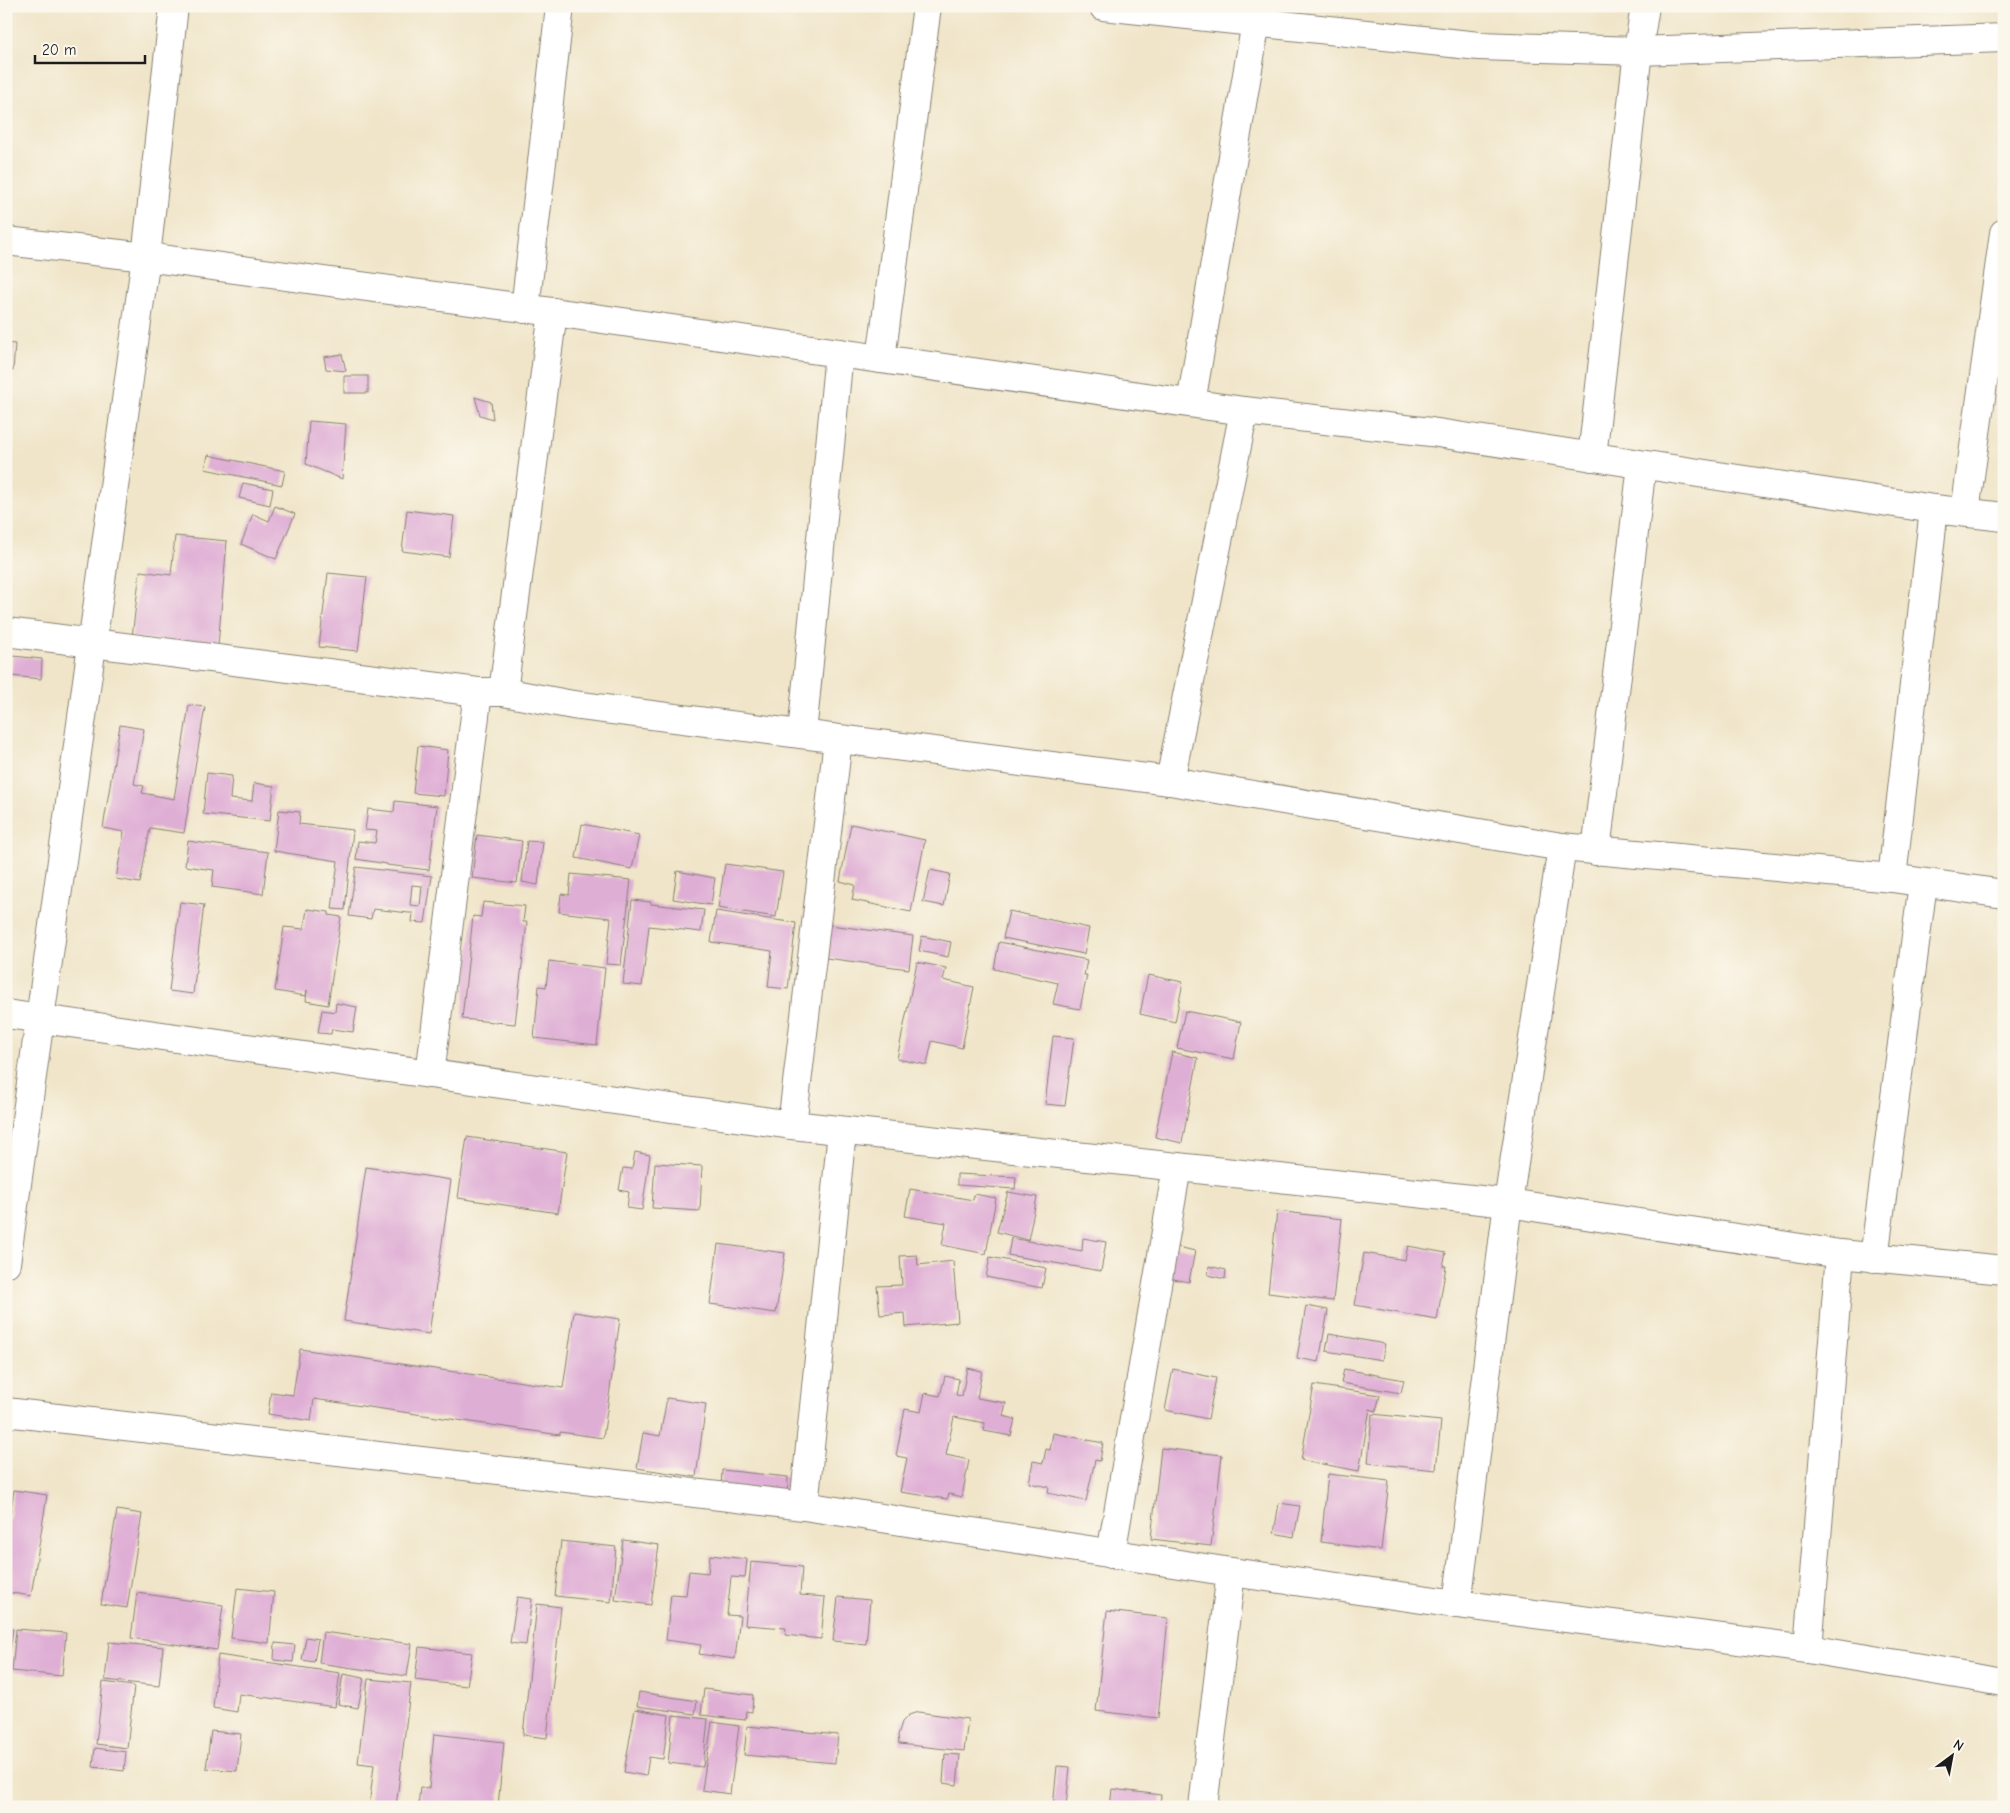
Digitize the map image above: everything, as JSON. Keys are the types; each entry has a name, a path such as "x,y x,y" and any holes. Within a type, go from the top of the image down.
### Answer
{"street":[{"path":"6,1264 146,257 174,6"},
{"path":"526,309 560,6"},
{"path":"880,359 927,6"},
{"path":"1103,6 1222,13 1256,22 1479,46 1638,51 2004,38"},
{"path":"1592,457 1638,51 1645,6"},
{"path":"1191,403 1256,22"},
{"path":"1965,512 2004,233"},
{"path":"6,241 146,257 553,312 1244,411 1432,432 1934,509 2004,517"},
{"path":"430,1074 490,692 553,312"},
{"path":"802,734 839,353"},
{"path":"1170,781 1244,411"},
{"path":"1596,850 1642,465"},
{"path":"1892,878 1934,509"},
{"path":"6,632 490,692 573,705 838,740 1170,781 1562,847 1892,878 2004,894"},
{"path":"792,1124 838,740"},
{"path":"1457,1604 1508,1202 1562,847"},
{"path":"1874,1258 1923,882"},
{"path":"6,1014 842,1131 1508,1202 1840,1254 2004,1270"},
{"path":"804,1506 842,1131"},
{"path":"1111,1554 1176,1166"},
{"path":"1808,1649 1840,1254"},
{"path":"6,1412 804,1506 1231,1572 1457,1604 1808,1649 2004,1682"},
{"path":"1202,1807 1231,1572"}],"building":[{"path":"6,343 15,344 13,371 6,370"},
{"path":"342,354 346,371 326,369 324,357"},
{"path":"344,376 368,376 368,393 344,393"},
{"path":"475,397 491,402 493,419 480,415"},
{"path":"309,421 346,424 342,479 306,464"},
{"path":"208,455 285,471 282,485 205,469"},
{"path":"243,483 273,489 270,505 239,498"},
{"path":"275,506 295,514 276,559 241,544 253,514 269,521"},
{"path":"407,510 454,516 449,557 402,551"},
{"path":"175,536 227,541 218,646 132,637 140,571 171,575"},
{"path":"328,573 367,577 358,651 319,647"},
{"path":"13,656 42,659 41,679 11,676"},
{"path":"189,705 205,707 184,833 150,828 140,883 116,879 124,832 103,828 120,725 144,729 134,784 144,786 142,793 174,799"},
{"path":"418,746 448,750 444,796 413,793"},
{"path":"207,773 232,776 230,799 252,801 254,783 274,786 270,821 203,814"},
{"path":"395,801 437,806 429,870 356,859 358,841 375,843 377,831 365,830 368,809 394,812"},
{"path":"279,810 300,812 299,824 353,830 345,910 332,909 338,861 274,851"},
{"path":"582,824 639,835 632,869 576,858"},
{"path":"851,824 925,840 911,912 852,900 855,885 840,881"},
{"path":"477,835 522,841 517,883 472,878"},
{"path":"188,841 268,852 263,894 212,887 214,870 185,866"},
{"path":"527,841 543,842 538,885 522,882"},
{"path":"725,864 783,872 776,917 718,908"},
{"path":"356,867 432,876 425,923 412,922 413,913 373,909 371,919 349,916","holes":["412,885 422,886 420,906 410,905"]},
{"path":"930,870 950,874 944,906 923,902"},
{"path":"677,871 715,878 711,905 673,899"},
{"path":"571,874 631,880 621,965 606,964 611,918 559,912 561,894 569,895"},
{"path":"632,900 704,910 701,932 649,926 642,986 623,984"},
{"path":"180,902 204,905 193,994 169,991"},
{"path":"483,902 525,906 523,922 527,922 515,1024 462,1019 473,916 481,917"},
{"path":"307,909 329,912 329,915 341,917 328,1005 306,1001 307,990 306,996 275,991 284,927 304,929"},
{"path":"716,911 796,923 788,989 768,987 772,951 711,942"},
{"path":"1009,911 1089,928 1084,954 1003,938"},
{"path":"830,925 913,936 909,969 826,958"},
{"path":"922,936 951,942 948,957 919,951"},
{"path":"999,942 1087,960 1084,975 1087,975 1080,1009 1053,1004 1058,983 994,969"},
{"path":"549,961 605,968 597,1045 534,1038 539,986 546,987"},
{"path":"917,962 946,968 943,980 974,987 962,1048 932,1041 927,1065 897,1059"},
{"path":"1148,975 1183,982 1175,1022 1140,1014"},
{"path":"336,1003 357,1007 353,1032 332,1029 331,1034 318,1033 322,1010 335,1012"},
{"path":"1185,1011 1241,1022 1234,1059 1177,1048"},
{"path":"1053,1036 1074,1038 1065,1106 1045,1104"},
{"path":"1172,1052 1198,1058 1182,1143 1155,1137"},
{"path":"467,1137 567,1152 558,1213 458,1198"},
{"path":"635,1152 650,1155 642,1210 627,1208 629,1192 619,1190 623,1168 632,1169"},
{"path":"655,1163 702,1166 700,1211 652,1208"},
{"path":"366,1167 451,1180 429,1334 344,1321"},
{"path":"957,1174 1016,1177 1015,1189 957,1185"},
{"path":"910,1189 973,1200 974,1194 996,1198 986,1254 942,1245 946,1223 905,1216"},
{"path":"1008,1192 1037,1197 1028,1240 997,1232"},
{"path":"1277,1211 1342,1219 1333,1301 1268,1293"},
{"path":"1011,1238 1082,1251 1083,1238 1106,1242 1101,1271 1008,1255"},
{"path":"718,1244 785,1253 776,1313 710,1304"},
{"path":"1174,1246 1195,1251 1189,1282 1168,1278"},
{"path":"1408,1246 1446,1253 1443,1266 1446,1266 1437,1320 1355,1305 1364,1253 1405,1260"},
{"path":"917,1255 918,1265 953,1261 958,1322 906,1327 905,1313 880,1315 877,1286 902,1285 900,1256"},
{"path":"990,1257 1046,1268 1042,1288 986,1277"},
{"path":"1209,1266 1226,1270 1225,1279 1208,1275"},
{"path":"1306,1306 1328,1310 1319,1362 1297,1358"},
{"path":"574,1312 620,1319 603,1438 560,1432 560,1435 314,1399 311,1421 268,1414 271,1392 293,1395 300,1349 563,1388"},
{"path":"1329,1334 1385,1344 1382,1360 1326,1351"},
{"path":"967,1368 982,1371 977,1398 1006,1403 1003,1416 1015,1419 1011,1436 984,1431 985,1423 954,1417 946,1455 969,1460 962,1497 949,1494 947,1499 900,1492 907,1458 896,1456 905,1409 921,1412 925,1393 940,1396 945,1376 959,1379 956,1395 962,1396"},
{"path":"1173,1369 1216,1378 1208,1419 1165,1410"},
{"path":"1344,1369 1404,1380 1401,1393 1341,1383"},
{"path":"1314,1385 1380,1395 1376,1411 1370,1409 1359,1471 1301,1460"},
{"path":"667,1398 706,1404 696,1477 637,1468 643,1433 660,1436"},
{"path":"1372,1414 1441,1421 1436,1470 1368,1463"},
{"path":"1053,1433 1103,1443 1100,1461 1095,1460 1086,1501 1048,1493 1049,1487 1029,1483 1033,1461 1043,1463 1046,1449 1050,1450"},
{"path":"1161,1448 1222,1455 1211,1546 1151,1539"},
{"path":"722,1470 788,1477 787,1497 721,1490"},
{"path":"1328,1474 1389,1481 1381,1550 1321,1542"},
{"path":"14,1490 47,1495 31,1596 6,1592 6,1541"},
{"path":"1279,1503 1300,1506 1294,1537 1274,1533"},
{"path":"117,1510 142,1514 127,1608 101,1604"},
{"path":"623,1540 659,1545 651,1605 615,1600"},
{"path":"561,1541 616,1547 611,1602 555,1596"},
{"path":"710,1555 747,1559 745,1578 731,1577 727,1615 740,1616 735,1659 699,1654 701,1645 666,1640 671,1594 686,1595 689,1571 708,1573"},
{"path":"751,1562 802,1567 800,1595 825,1597 821,1639 785,1635 786,1628 745,1625"},
{"path":"237,1588 274,1592 269,1643 231,1638"},
{"path":"137,1593 223,1605 217,1650 131,1638"},
{"path":"517,1597 532,1599 526,1645 510,1643"},
{"path":"838,1597 870,1600 866,1644 833,1641"},
{"path":"537,1604 561,1607 547,1738 523,1735"},
{"path":"1107,1611 1168,1618 1158,1718 1096,1711"},
{"path":"6,1628 13,1629 7,1672 6,1672"},
{"path":"16,1629 66,1633 62,1676 12,1671"},
{"path":"323,1632 412,1644 407,1676 319,1663"},
{"path":"306,1637 318,1639 314,1662 302,1660"},
{"path":"109,1642 163,1647 159,1686 105,1680"},
{"path":"275,1643 295,1645 293,1662 274,1660"},
{"path":"419,1647 472,1653 467,1686 415,1680"},
{"path":"218,1655 340,1673 335,1707 239,1694 237,1712 213,1708"},
{"path":"343,1674 364,1678 358,1708 338,1704"},
{"path":"368,1679 411,1683 396,1807 369,1807 374,1765 358,1763"},
{"path":"103,1682 134,1686 127,1748 96,1744"},
{"path":"704,1689 753,1695 752,1712 746,1711 745,1720 701,1715"},
{"path":"639,1692 697,1701 695,1714 637,1706"},
{"path":"635,1709 669,1715 663,1759 649,1757 646,1776 624,1772"},
{"path":"918,1712 968,1719 964,1751 899,1744 898,1735 902,1722 909,1715"},
{"path":"673,1715 708,1719 703,1767 668,1763"},
{"path":"712,1722 739,1726 730,1794 702,1790"},
{"path":"747,1726 838,1735 835,1763 744,1755"},
{"path":"211,1731 241,1734 237,1771 206,1768"},
{"path":"434,1734 504,1742 498,1807 418,1807 420,1787 429,1788"},
{"path":"95,1748 126,1752 124,1771 93,1767"},
{"path":"945,1754 960,1755 957,1785 943,1783"},
{"path":"1057,1766 1070,1767 1066,1807 1053,1807"},
{"path":"1112,1789 1161,1795 1160,1807 1110,1807"}]}
